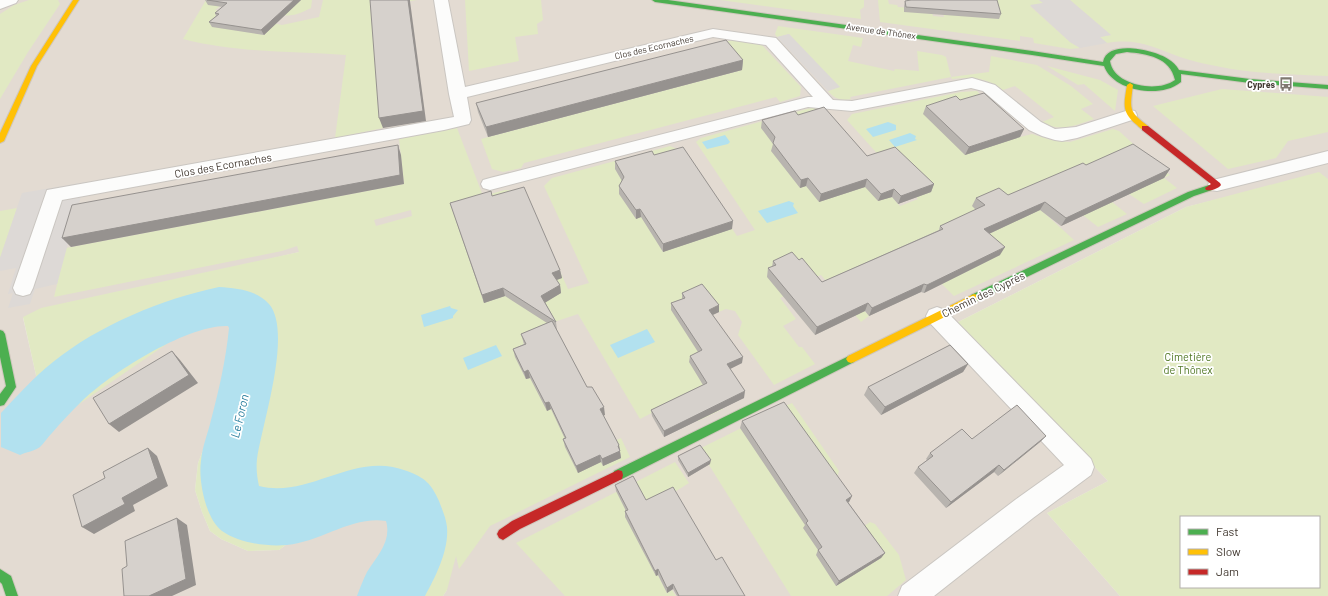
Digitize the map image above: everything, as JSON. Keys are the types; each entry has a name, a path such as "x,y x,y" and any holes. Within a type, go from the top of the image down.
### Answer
{"street":[{"path":"0,5 11,0"},
{"path":"0,141 34,66 76,0"},
{"name":"Clos des Ecornaches","path":"23,288 54,195 444,125 462,120 441,0"},
{"name":"Avenue de Thônex","path":"655,0 1107,65"},
{"name":"Clos des Ecornaches","path":"457,94 713,33 772,41 827,103"},
{"path":"1178,72 1179,81 1170,88 1152,90 1130,85 1114,75 1107,65 1108,57 1113,53 1127,50 1139,51 1161,58 1168,62 1178,72 1250,81 1328,86"},
{"path":"490,184 808,102 827,103 840,107 852,106 972,83 989,88 1035,126 1042,130 1056,134 1072,134 1129,116"},
{"path":"1130,85 1126,106 1129,116 1217,185 1328,157"},
{"name":"Chemin des Cyprès","path":"912,596 1024,509 1082,467 937,316 1191,194 1217,185"},
{"path":"503,534 516,525 937,316"},
{"path":"0,334 10,387 0,402"},
{"path":"0,575 7,580 12,596"}],"shaded area":[{"path":"0,0 1328,0 1328,216 1287,182 1186,207 956,323 1108,481 1047,513 1120,596 443,596 447,590 299,252 23,318 38,384 26,397 16,404 221,320 237,328 227,388 198,463 195,490 210,531 221,539 248,551 279,550 299,535 388,514 390,560 358,596 0,596"},
{"path":"1039,0 1070,0 1111,35 1100,37 1107,43 1080,48 1070,42 1030,5 1043,3"},
{"path":"789,34 840,87 828,91 777,37"},
{"path":"85,182 57,284 35,289 30,304 8,308 13,293 8,294 16,268 0,271 0,258 22,193"}],"green space":[{"path":"29,0 58,0 60,4 28,52 0,99 0,14 14,5"},
{"path":"206,0 312,0 311,8 299,14 290,15 262,12 227,1 215,10 282,25 319,17 323,0 417,0 373,7 383,128 335,138 346,55 264,51 203,44 183,39"},
{"path":"465,0 541,0 543,20 537,24 538,34 515,37 519,61 469,71"},
{"path":"720,0 864,0 864,7 860,10 861,19"},
{"path":"878,0 888,0 889,4 897,5 898,7 924,9 932,12 933,16 944,17 943,13 995,0 1039,0 1044,3 1030,6 1070,42 1080,48 1070,49 1034,43 1033,38 1020,36 1020,41 880,22"},
{"path":"1070,0 1328,0 1328,76 1230,69 1180,57 1145,44 1127,42 1107,43 1100,37 1111,35"},
{"path":"778,26 863,38 861,47 853,45 848,61 894,71 895,69 919,71 917,51 942,55 946,57 951,77 850,97 851,99 838,99 828,91 839,87 789,34 777,37 775,34"},
{"path":"733,40 761,44 801,87 800,96 780,102 776,97 524,163 521,168 503,172 492,169 481,139 742,70 719,43"},
{"path":"991,56 1037,65 1071,86 1093,104 1081,109 1094,119 1068,127 1055,127 1042,122 1054,117 1015,86 1003,90 984,80 973,78 952,79 951,77 989,72"},
{"path":"1047,66 1100,80 1118,90 1115,111 1084,84 1078,85"},
{"path":"1222,89 1328,97 1328,132 1288,141 1276,158 1228,169 1153,106"},
{"path":"977,91 1005,124 1020,137 1032,134 1051,140 1070,142 1113,129 1119,131 1153,162 1170,175 1164,178 1177,188 1144,204 1129,194 1112,202 1127,214 1098,227 1074,208 1041,210 1074,240 954,296 941,283 852,296 869,316 861,322 821,275 799,284 799,289 780,298 796,319 783,326 799,347 802,347 815,364 774,385 738,335 742,322 735,311 726,309 709,316 704,355 707,385 723,409 698,421 683,397 640,419 578,314 545,325 523,342 528,352 516,357 526,379 532,377 551,409 614,441 621,438 630,457 490,526 459,569 456,556 447,590 443,596 358,596 390,560 388,514 299,535 279,550 248,551 221,539 210,531 195,490 198,463 227,388 237,328 221,320 174,339 21,444 16,404 26,397 38,384 23,317 41,308 299,252 297,246 282,251 54,297 66,248 404,184 399,139 457,128 483,196 505,190 524,191 568,289 589,283 544,186 552,178 670,146 679,150 737,236 755,230 696,142 701,138 814,107 900,206 918,199 847,120 852,114 961,92","holes":["411,210 412,216 376,226 374,220"]},
{"name":"Cimetière de Thônex","path":"1319,172 1328,179 1328,596 1120,596 1047,513 1108,481 956,323 1186,207"},
{"path":"17,208 0,258 0,211"},
{"path":"792,403 839,471 837,477 833,479 849,502 819,519 860,529 870,522 875,524 899,555 906,580 887,596 791,596 699,449"},
{"path":"675,462 689,483 673,493 658,575 667,593 672,590 676,596 565,596 516,543"}],"water":[{"path":"888,122 896,125 896,130 873,137 866,129"},
{"path":"910,133 916,136 915,139 917,140 895,147 889,140"},
{"path":"725,135 730,142 728,144 707,149 702,142"},
{"path":"789,201 794,203 793,206 798,213 767,223 758,211"},
{"path":"450,306 451,308 458,310 453,318 424,327 421,315"},
{"path":"647,329 655,342 618,358 610,345"},
{"path":"496,345 502,356 468,370 463,358"}],"building":[{"path":"207,0 294,0 261,30 209,22 219,14 215,13 227,3"},
{"path":"370,0 408,0 423,111 379,118"},
{"path":"997,0 1001,14 906,7 905,1"},
{"path":"726,40 743,60 486,127 476,103"},
{"path":"984,93 1024,129 969,147 926,106 956,96 960,100"},
{"path":"824,107 867,156 895,147 934,184 901,196 894,189 881,194 867,179 821,194 808,178 801,180 773,143 775,137 762,120 795,111 798,115"},
{"path":"1133,144 1170,169 1066,218 1045,202 984,229 1005,247 927,285 924,284 872,308 868,303 817,327 768,268 776,265 773,261 792,252 799,260 802,258 822,282 943,229 940,226 985,205 976,198 999,188 1008,195 1083,163 1086,165"},
{"path":"398,145 400,175 62,238 72,205"},
{"path":"683,147 733,221 663,244 640,209 636,210 619,186 624,177 615,161 652,151 654,155"},
{"path":"524,187 560,270 552,273 560,285 541,296 556,322 503,288 482,295 450,203 491,191 492,196"},
{"path":"702,284 719,305 709,310 743,357 727,364 745,391 664,431 651,410 707,383 690,356 702,350 671,303 685,298 682,293"},
{"path":"552,321 587,387 592,387 604,407 600,409 619,445 620,451 602,459 600,455 576,466 563,439 566,438 549,402 545,403 528,370 524,372 513,349 526,344 521,334"},
{"path":"950,345 968,364 885,407 868,387"},
{"path":"172,351 189,375 109,424 93,398"},
{"path":"784,402 852,496 846,500 885,553 839,581 818,550 822,547 806,523 808,521 742,421"},
{"path":"1017,405 1046,436 1004,470 999,465 951,502 918,467 933,456 930,453 962,429 972,439"},
{"path":"700,445 711,460 688,473 678,456"},
{"path":"148,448 158,478 122,498 125,504 82,527 73,495 105,478 103,472"},
{"path":"633,476 646,500 673,487 716,560 722,557 745,596 679,596 673,584 667,588 658,569 655,571 625,511 628,510 615,485"},
{"path":"177,518 186,579 149,596 124,596 122,569 127,566 125,541"}],"waterway":[{"name":"Le Foron","path":"20,430 55,393 78,372 112,350 166,322 193,312 219,306 239,308 252,318 254,328 250,364 229,460 229,481 234,501 238,507 248,513 277,517 296,515 362,494 379,492 395,494 407,501 415,515 417,537 411,558 389,596"}],"traffic: fast":[{"path":"655,0 1032,53 1107,65"},
{"path":"1127,50 1152,54 1167,61 1173,66 1179,81 1166,87 1151,89 1137,87 1124,82 1107,68 1106,60 1114,53 1127,50"},
{"path":"1178,72 1250,81 1328,87"},
{"path":"974,298 1191,194 1209,188"},
{"path":"0,334 11,387 0,402"},
{"path":"618,475 851,359"},
{"path":"0,575 7,580 12,596"}],"traffic: slow":[{"path":"0,141 34,66 76,0"},
{"path":"1130,85 1127,106 1128,110 1133,118 1145,128"},
{"path":"851,359 974,298"}],"traffic: jam":[{"path":"1145,128 1217,185 1209,188"},
{"path":"503,534 516,525 618,475"}],"place":[{"name":"Cyprès","path":"1286,84"}]}
